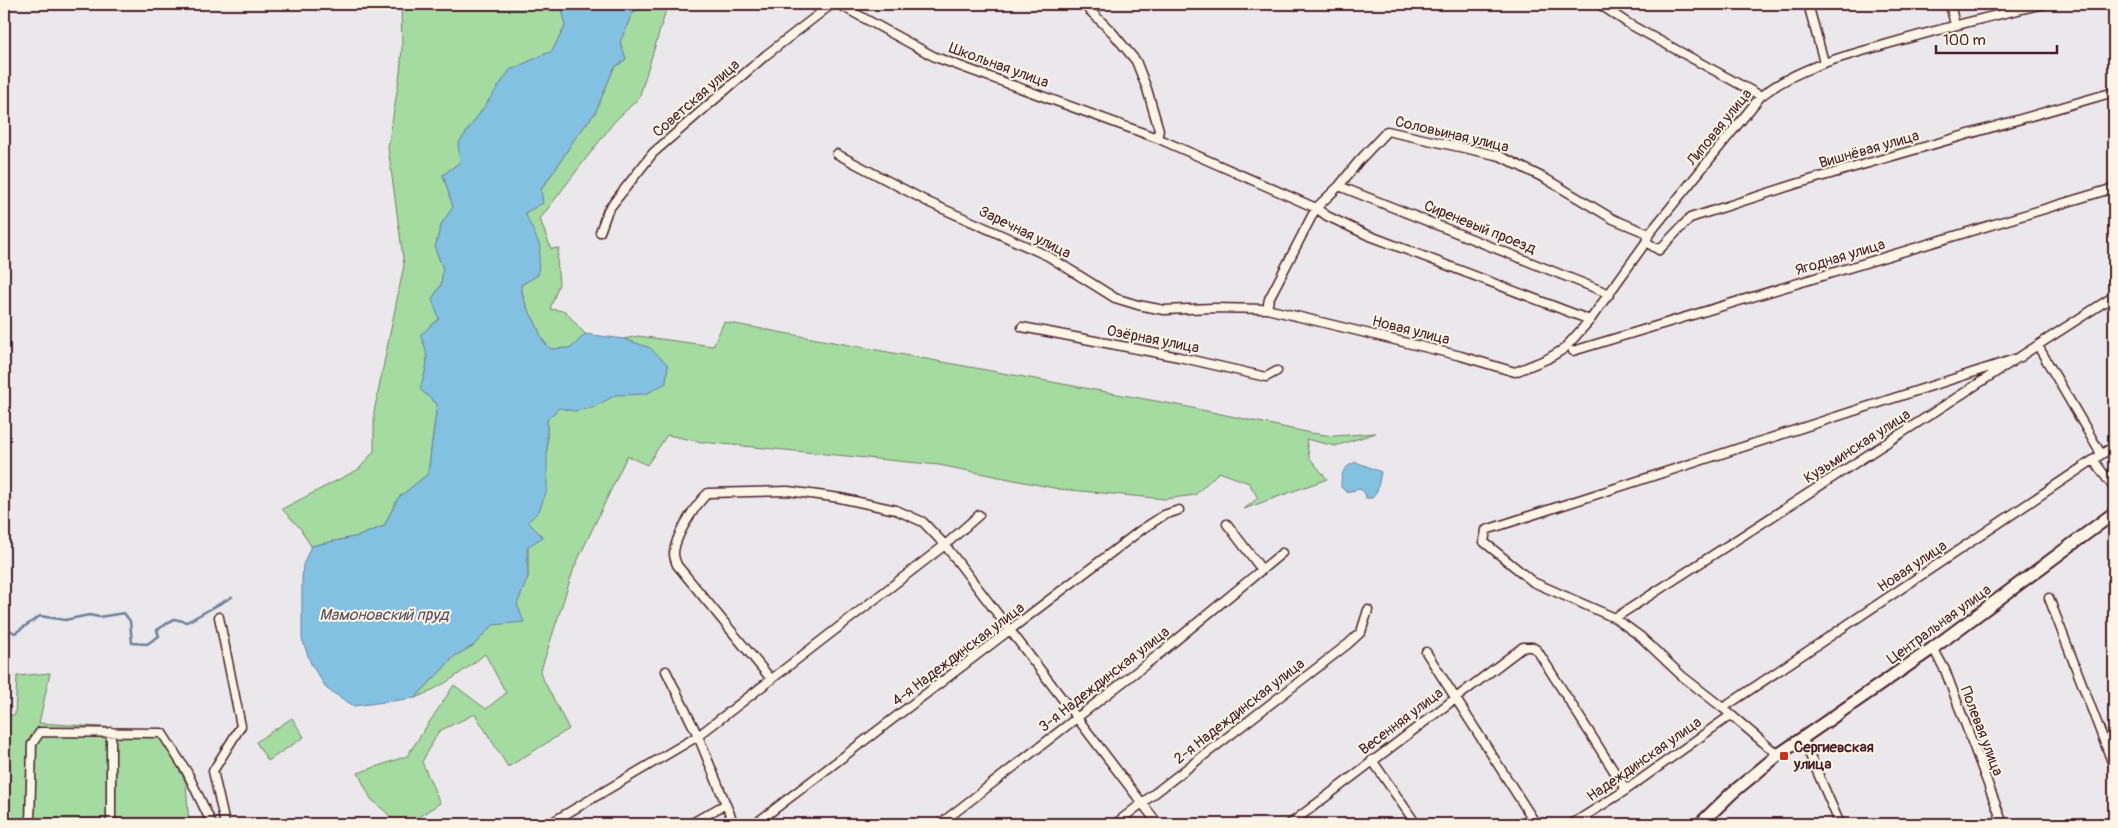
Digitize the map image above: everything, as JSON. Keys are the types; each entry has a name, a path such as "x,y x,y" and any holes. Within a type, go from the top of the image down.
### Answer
{"street":[{"name":"Советская улица","path":"600,232 608,210 653,153 766,55 832,4"},
{"name":"Школьная улица","path":"838,4 935,56 1157,138 1316,208 1327,216 1365,234 1590,320"},
{"path":"1083,4 1112,32 1136,61 1147,89 1159,130 1157,138"},
{"path":"1599,4 1629,24 1761,96"},
{"path":"1808,4 1824,62"},
{"path":"1950,4 1955,25"},
{"name":"Липовая улица","path":"1547,360 1564,349 1590,320 1646,242 1649,234 1761,96 1778,83 1824,62 1955,25 2044,4"},
{"name":"Вишнёвая улица","path":"1646,242 1659,250 1690,218 1796,184 2114,92"},
{"name":"Соловьиная улица","path":"1267,309 1269,299 1316,208 1339,186 1386,131 1500,156 1546,179 1613,219 1649,234"},
{"name":"Заречная улица","path":"837,154 930,203 1048,256 1115,298 1164,310 1213,308 1267,309"},
{"name":"Сиреневый проезд","path":"1339,186 1610,294"},
{"name":"Ягодная улица","path":"1573,351 2114,188"},
{"name":"Кузьминская улица","path":"1615,618 2114,296"},
{"name":"Новая улица","path":"1267,309 1461,356 1515,372 1547,360"},
{"name":"Озёрная улица","path":"1022,327 1178,357 1266,377 1277,371"},
{"path":"2038,346 2101,454"},
{"path":"1778,754 1682,676 1641,637 1615,618 1532,582 1484,542 1486,530 2020,357"},
{"name":"Новая улица","path":"1723,708 2114,446"},
{"path":"2094,461 2114,488"},
{"path":"771,679 677,566 674,556 675,545 698,502 708,492 788,491 840,498 896,510 923,522 946,545 1158,824"},
{"name":"4-я Надеждинская улица","path":"755,824 1141,530 1164,515 1179,510"},
{"name":"Центральная улица","path":"1700,824 1732,793 1778,754 1933,648 2114,513"},
{"path":"549,824 698,736 946,545 979,516"},
{"path":"1227,524 1262,570"},
{"name":"3-я Надеждинская улица","path":"940,824 1162,651 1282,553"},
{"path":"2049,598 2114,767"},
{"name":"2-я Надеждинская улица","path":"1115,824 1348,644 1361,632 1368,610"},
{"path":"219,617 241,726 213,771 225,824"},
{"name":"Весенняя улица","path":"1294,823 1372,760 1523,647 1532,647 1537,650 1626,790"},
{"name":"Полевая улица","path":"1933,648 1945,670 2003,824"},
{"path":"1426,652 1536,824"},
{"path":"666,672 698,736 734,824"},
{"name":"Надеждинская улица","path":"1572,824 1626,790 1731,715"},
{"path":"30,824 32,744 40,732 162,734 188,772 212,824"},
{"path":"110,824 111,732"},
{"path":"1802,737 1840,824"},
{"path":"1372,760 1416,824"},
{"path":"690,824 726,804"}],"green space":[{"path":"401,4 562,4 565,27 552,51 510,70 476,120 460,162 443,175 453,207 441,225 435,248 443,269 441,285 432,299 440,319 421,335 426,350 427,362 420,389 437,404 428,474 398,498 384,526 359,536 311,546 300,528 282,509 359,469 374,451 374,412 404,265 388,147 400,73 402,48"},
{"path":"641,4 668,4 639,98 614,122 540,219 551,249 559,248 557,259 559,284 550,309 565,311 585,334 571,348 551,349 541,336 526,305 522,291 521,285 538,275 525,213 573,141 595,113 614,68 626,59 620,42 631,16"},
{"path":"724,322 1183,406 1311,433 1334,436 1376,433 1335,446 1306,439 1309,457 1327,479 1244,509 1258,498 1249,483 1219,472 1195,495 1165,499 1059,489 939,465 702,442 667,435 647,465 627,456 574,568 540,673 569,729 508,767 475,714 439,731 422,762 440,803 408,824 395,824 387,813 371,799 358,773 407,756 454,685 486,709 506,693 485,654 452,679 415,698 455,656 474,645 493,624 517,604 528,577 528,522 539,511 547,446 547,420 559,408 583,409 618,394 646,394 650,348 624,339 638,336 713,346"},
{"path":"50,673 39,723 118,728 158,737 167,746 186,783 189,824 4,824 4,715 15,715 17,676"},
{"path":"292,718 304,737 268,761 256,742"}],"water":[{"name":"Мамоновский пруд","path":"562,4 641,4 631,16 620,42 626,59 614,68 595,113 573,141 541,189 543,203 525,213 540,246 538,275 521,285 523,296 542,339 551,349 571,348 585,334 624,339 650,348 668,365 666,383 646,394 616,395 592,408 574,411 559,408 547,420 547,490 539,511 528,522 543,537 527,547 528,577 517,604 524,622 493,625 474,645 455,656 415,698 354,706 327,689 311,664 302,639 303,565 311,546 359,536 384,526 398,498 428,474 437,404 420,389 427,356 420,335 439,319 432,299 441,285 443,269 435,248 441,225 453,207 443,175 460,162 458,144 510,70 552,51 565,27"},
{"path":"1356,462 1381,472 1377,492 1372,498 1366,498 1365,493 1360,489 1346,492 1341,487 1344,471 1348,466"}],"waterway":[{"path":"4,627 15,633 40,616 65,620 89,615 99,617 124,613 130,621 132,643 147,644 159,636 157,630 174,619 187,622 232,597"}],"place":[{"name":"Сергиевская улица","path":"1784,756"}]}
